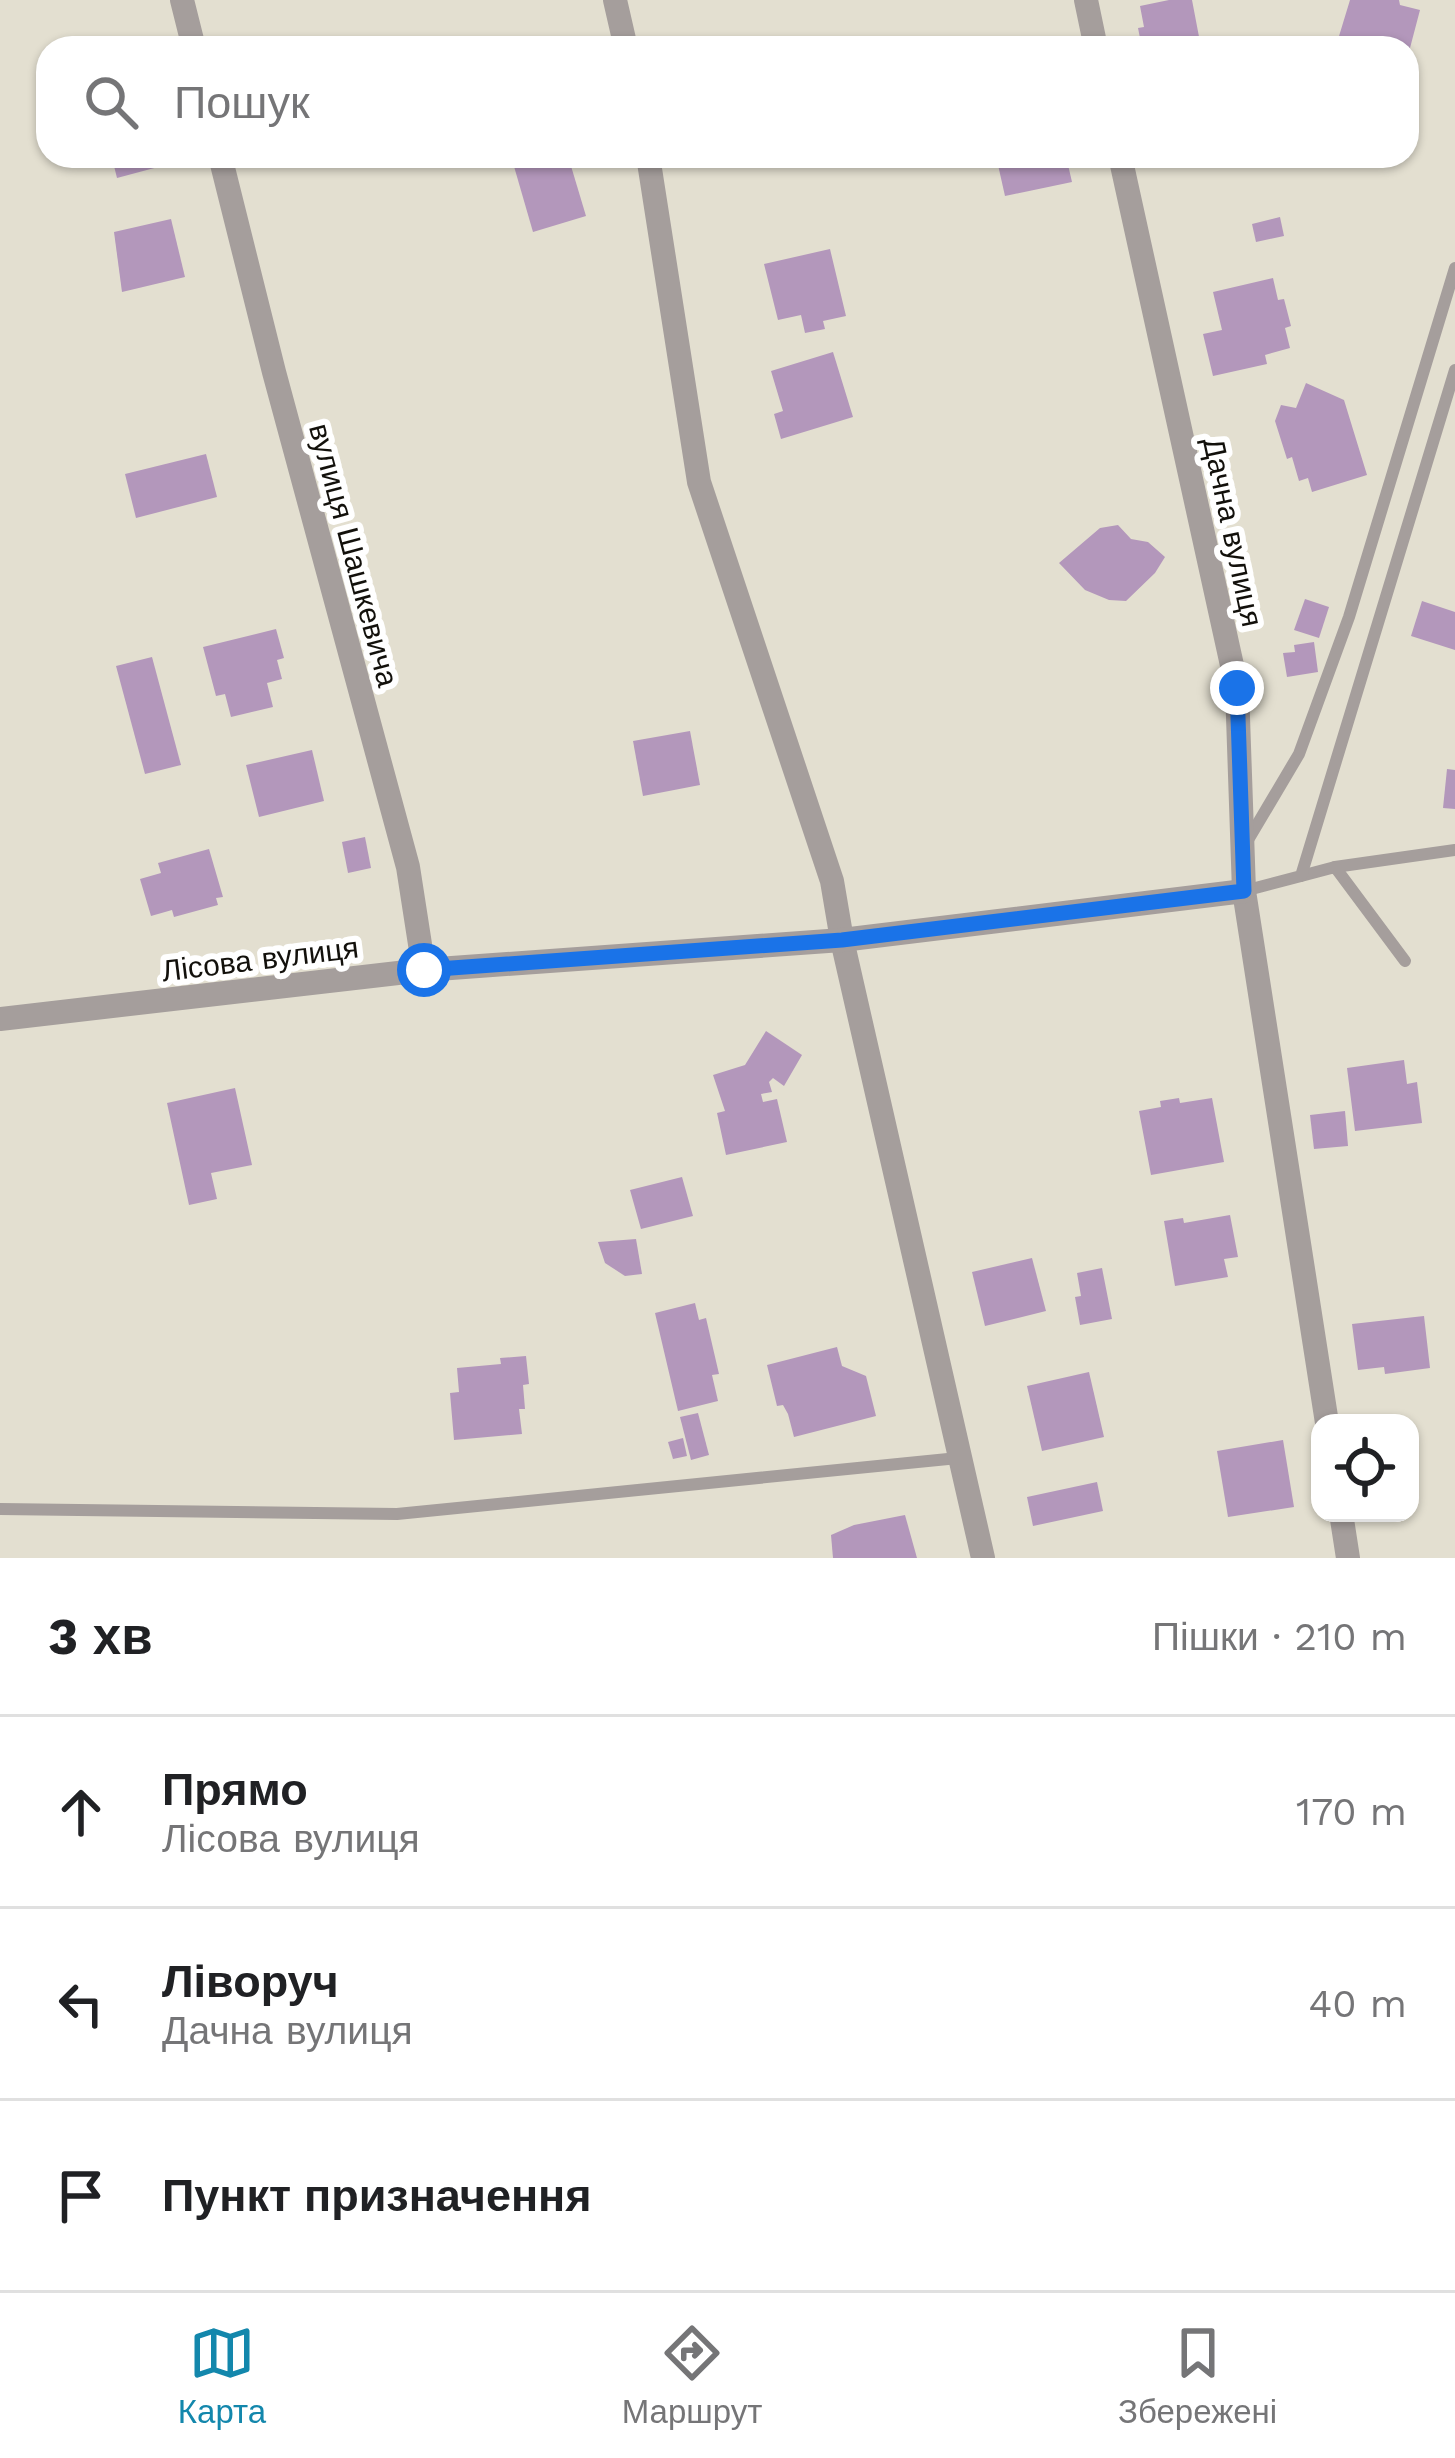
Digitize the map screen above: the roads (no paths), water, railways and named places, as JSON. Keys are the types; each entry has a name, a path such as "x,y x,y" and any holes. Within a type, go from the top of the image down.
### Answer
{"street":[{"path":"182,0 191,36"},
{"path":"615,0 623,36"},
{"path":"1086,0 1094,36"},
{"name":"вулиця Шашкевича","path":"223,168 408,867 424,970"},
{"path":"650,168 700,482 832,881 983,1558"},
{"name":"Дачна вулиця","path":"1123,168 1237,688 1244,891 1326,1414"},
{"name":"Лісова вулиця","path":"0,1019 424,970 842,940 1244,891"},
{"path":"1342,1522 1348,1558"}],"lane":[{"path":"1242,850 1299,754 1348,617 1455,268"},
{"path":"1300,876 1455,370"},
{"path":"1244,891 1335,867 1455,850"},
{"path":"1335,867 1405,961"},
{"path":"0,1509 397,1514 958,1458"}]}
